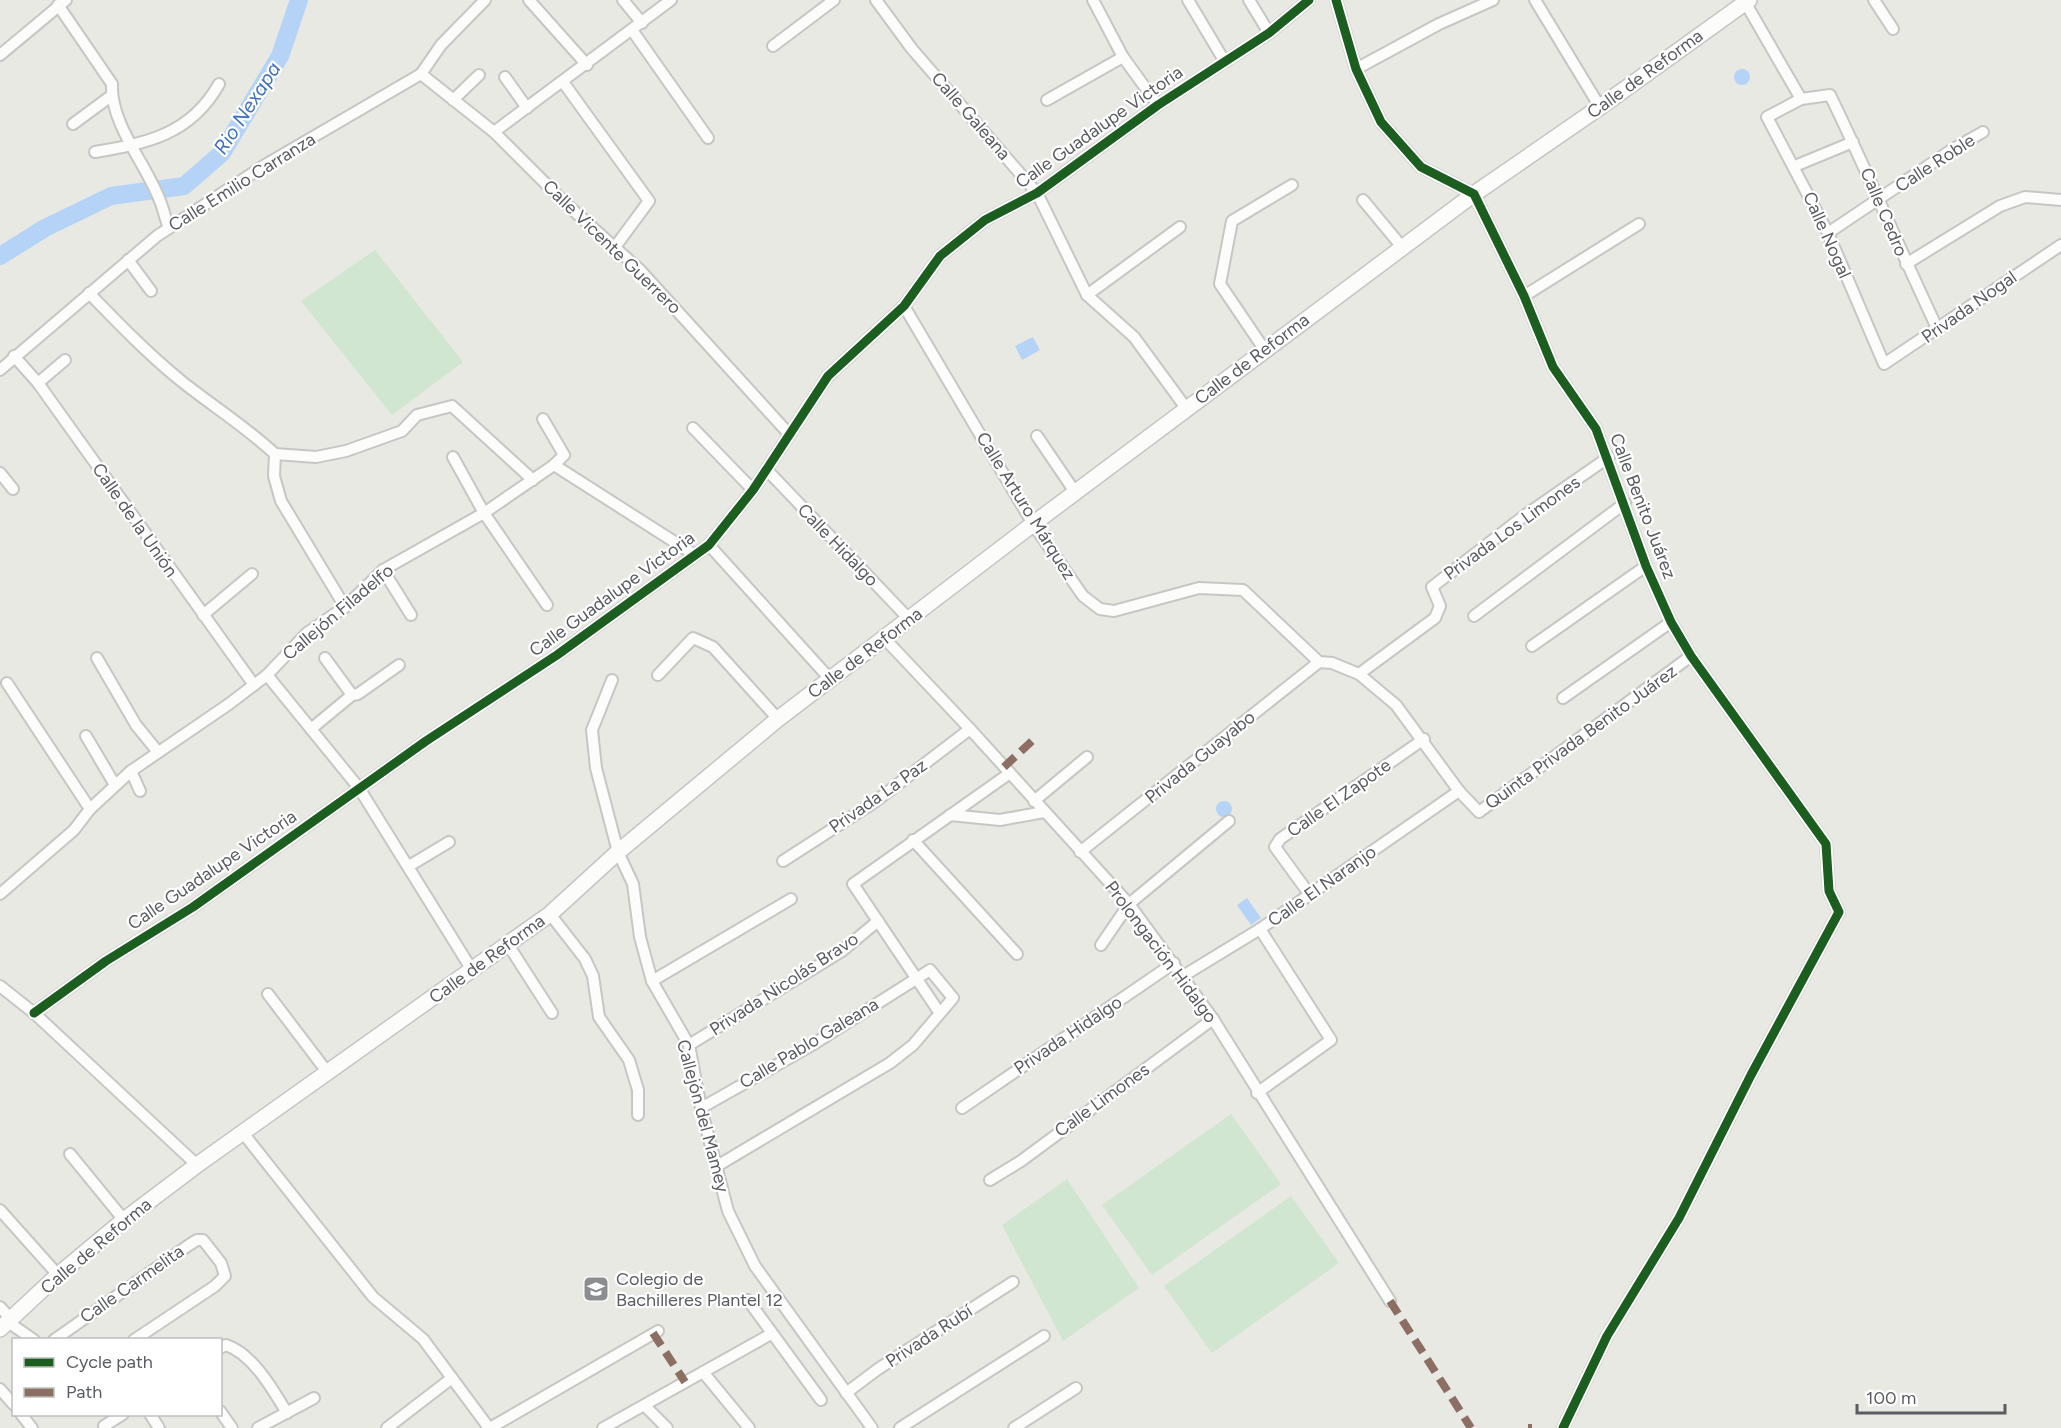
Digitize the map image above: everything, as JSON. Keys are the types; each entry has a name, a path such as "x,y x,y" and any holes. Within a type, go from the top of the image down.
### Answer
{"main road":[{"name":"Calle de Reforma","path":"4,1319 124,1220 197,1165 550,914 618,852 778,719 1264,349 1474,194 1747,1"}],"street":[{"name":"Calle Emilio Carranza","path":"0,370 88,293 169,228 265,165 422,74 441,45 485,0"},
{"path":"529,0 587,65"},
{"path":"623,0 642,23"},
{"path":"494,132 587,65 671,0"},
{"path":"773,46 834,0"},
{"name":"Calle Galeana","path":"876,0 912,49 1037,193 1088,295 1134,337 1186,408"},
{"path":"1093,0 1123,57 1158,105"},
{"path":"1188,0 1225,62"},
{"path":"1249,0 1269,33"},
{"name":"Calle Guadalupe Victoria","path":"34,1013 106,961 193,907 359,788 557,655 709,545 753,490 828,376 904,306 940,256 985,220 1037,193 1158,105 1269,33 1309,0"},
{"path":"1336,0 1356,69 1381,122 1421,168 1474,194"},
{"path":"1356,69 1439,24 1493,0"},
{"path":"1536,0 1600,107"},
{"path":"1874,0 1893,29"},
{"path":"1747,1 1801,99"},
{"path":"0,55 63,2 112,84 111,96 131,146 160,201 169,228"},
{"path":"633,30 708,138"},
{"path":"1047,100 1123,57"},
{"name":"Calle Vicente Guerrero","path":"422,74 494,132 565,202 640,270 789,434"},
{"path":"453,100 479,75"},
{"path":"505,77 527,108"},
{"path":"563,82 649,201 615,247"},
{"path":"95,152 131,146 159,138 186,123 208,104 219,84"},
{"name":"Calle Cedro","path":"1801,99 1830,95 1880,199 1906,264 1938,330"},
{"path":"74,124 111,96"},
{"name":"Calle Nogal","path":"1801,99 1767,117 1795,166 1828,233 1879,357"},
{"name":"Calle Roble","path":"1828,233 1953,149 1983,132"},
{"path":"1795,166 1853,142"},
{"path":"1264,349 1220,284 1232,221 1293,185"},
{"name":"Calle Benito Juárez","path":"1474,194 1524,296 1553,367 1596,429 1609,458 1646,566 1671,622 1691,656 1819,831 1826,844 1829,891 1839,912 1751,1075 1679,1218 1606,1336 1563,1428"},
{"path":"1906,264 2000,206 2025,197 2061,200"},
{"path":"1363,200 1402,247"},
{"path":"1524,296 1640,224"},
{"path":"1088,295 1180,227"},
{"name":"Privada Nogal","path":"1879,357 1884,364 1938,330 2061,244"},
{"path":"128,260 151,291"},
{"path":"88,293 129,335 180,380 248,429 275,454 316,457 346,451 402,431 417,415 452,406 533,480"},
{"name":"Calle Arturo Márquez","path":"904,306 1033,524 1083,596 1100,609 1114,611 1199,588 1243,590 1319,662 1332,663 1359,674 1396,705 1424,739 1471,806"},
{"name":"Calle de la Unión","path":"14,356 38,383 254,685"},
{"path":"38,383 65,360"},
{"name":"Callejón Filadelfo","path":"0,894 74,830 90,809 131,771 267,675 307,633 345,607 383,570 484,513 554,465 564,456 543,419"},
{"path":"693,428 753,490"},
{"path":"1037,436 1075,492"},
{"path":"275,454 274,476 282,501 345,607"},
{"path":"453,457 484,513 547,605"},
{"name":"Privada Los Limones","path":"1359,674 1435,618 1440,606 1432,587 1524,516 1609,458"},
{"path":"554,465 695,555"},
{"name":"Calle Hidalgo","path":"767,470 910,620"},
{"path":"0,473 13,489"},
{"path":"1474,615 1625,503"},
{"path":"709,545 830,679"},
{"path":"1532,646 1646,566"},
{"path":"383,570 411,615"},
{"path":"203,615 252,573"},
{"path":"1563,698 1671,622"},
{"path":"658,675 693,638 703,640 778,719"},
{"name":"Prolongación Hidalgo","path":"885,639 1129,903 1213,1019 1257,1093 1390,1301"},
{"name":"Quinta Privada Benito Juárez","path":"1471,806 1479,812 1691,656"},
{"path":"97,658 136,724 158,753"},
{"path":"325,658 352,694"},
{"name":"Privada Guayabo","path":"1080,852 1319,662"},
{"path":"311,729 352,694 358,694 399,665"},
{"path":"267,675 359,788 472,970"},
{"name":"Callejón del Mamey","path":"612,680 592,730 596,768 618,852 633,884 640,937 652,981 689,1045 701,1108 728,1211 755,1266 872,1428"},
{"path":"7,683 90,809"},
{"name":"Privada La Paz","path":"783,861 876,801 970,729"},
{"path":"86,736 115,785"},
{"name":"Calle El Zapote","path":"1310,895 1275,847 1280,839 1424,739"},
{"path":"1034,801 1087,758"},
{"path":"131,771 140,791"},
{"path":"717,1166 890,1063 913,1045 939,1012 917,976 853,884 1010,773"},
{"name":"Calle El Naranjo","path":"1183,976 1260,929 1459,791"},
{"path":"950,815 1000,820 1044,812"},
{"path":"1101,945 1129,903 1228,821"},
{"path":"913,840 1017,954"},
{"path":"409,866 449,842"},
{"path":"652,981 791,899"},
{"path":"550,914 585,959 593,976 599,1017 629,1060 638,1090 638,1115"},
{"name":"Privada Nicolás Bravo","path":"689,1045 842,951 878,921"},
{"path":"1257,1093 1331,1040 1260,929"},
{"path":"507,943 552,1013"},
{"name":"Privada Hidalgo","path":"962,1108 1174,963"},
{"name":"Calle Pablo Galeana","path":"701,1108 812,1045 917,976 930,970 953,998 939,1012"},
{"path":"0,986 34,1013 197,1165"},
{"path":"268,994 328,1074"},
{"name":"Calle Limones","path":"990,1180 1021,1161 1213,1019"},
{"path":"243,1133 374,1297 423,1339 490,1428 658,1331"},
{"path":"70,1154 124,1220"},
{"path":"0,1210 58,1275"},
{"name":"Calle Carmelita","path":"57,1338 196,1240 203,1240 221,1263 225,1275 215,1286 137,1338"},
{"name":"Privada Rubí","path":"846,1393 878,1369 1013,1282"},
{"path":"748,1300 821,1400"},
{"path":"4,1319 31,1338"},
{"path":"608,1427 771,1334"},
{"path":"900,1428 1044,1336"},
{"path":"222,1347 226,1345 243,1353 273,1390 287,1413"},
{"path":"703,1372 749,1428"},
{"path":"387,1428 452,1378"},
{"path":"1014,1428 1076,1388"},
{"path":"0,1389 12,1403"},
{"path":"258,1428 314,1398"},
{"path":"645,1406 667,1428"},
{"path":"222,1414 232,1428"},
{"path":"23,1416 32,1428"},
{"path":"105,1427 120,1416"}],"green space":[{"path":"375,250 463,362 392,415 301,301"},
{"path":"1231,1114 1281,1184 1152,1275 1102,1205"},
{"path":"1067,1179 1139,1288 1063,1341 1002,1225"},
{"path":"1291,1196 1339,1263 1212,1353 1164,1286"}],"water":[{"path":"1739,69 1745,69 1750,77 1748,83 1739,85 1734,80 1734,74"},
{"path":"1033,337 1040,350 1022,360 1015,346"},
{"path":"1224,801 1230,803 1232,809 1230,815 1224,817 1218,815 1216,809 1218,803"},
{"path":"1247,898 1261,918 1251,925 1237,905"}],"waterway":[{"name":"Rio Nexapa","path":"0,256 45,228 111,196 184,186 222,153 280,56 299,0"}],"marked path":[{"path":"1004,767 1032,741"},
{"path":"1390,1301 1471,1428"},
{"path":"653,1333 685,1382"}],"cycle path":[{"path":"34,1013 106,961 193,907 426,741 557,655 709,545 753,490 828,376 904,306 940,256 985,220 1037,193 1158,105 1269,33 1309,0"},
{"path":"1336,0 1356,69 1381,122 1421,167 1474,194 1524,296 1553,367 1596,429 1646,566 1671,622 1691,656 1826,844 1829,891 1839,912 1751,1075 1679,1218 1607,1336 1563,1428"}],"place":[{"name":"Colegio de Bachilleres Plantel 12","path":"596,1289"}]}
